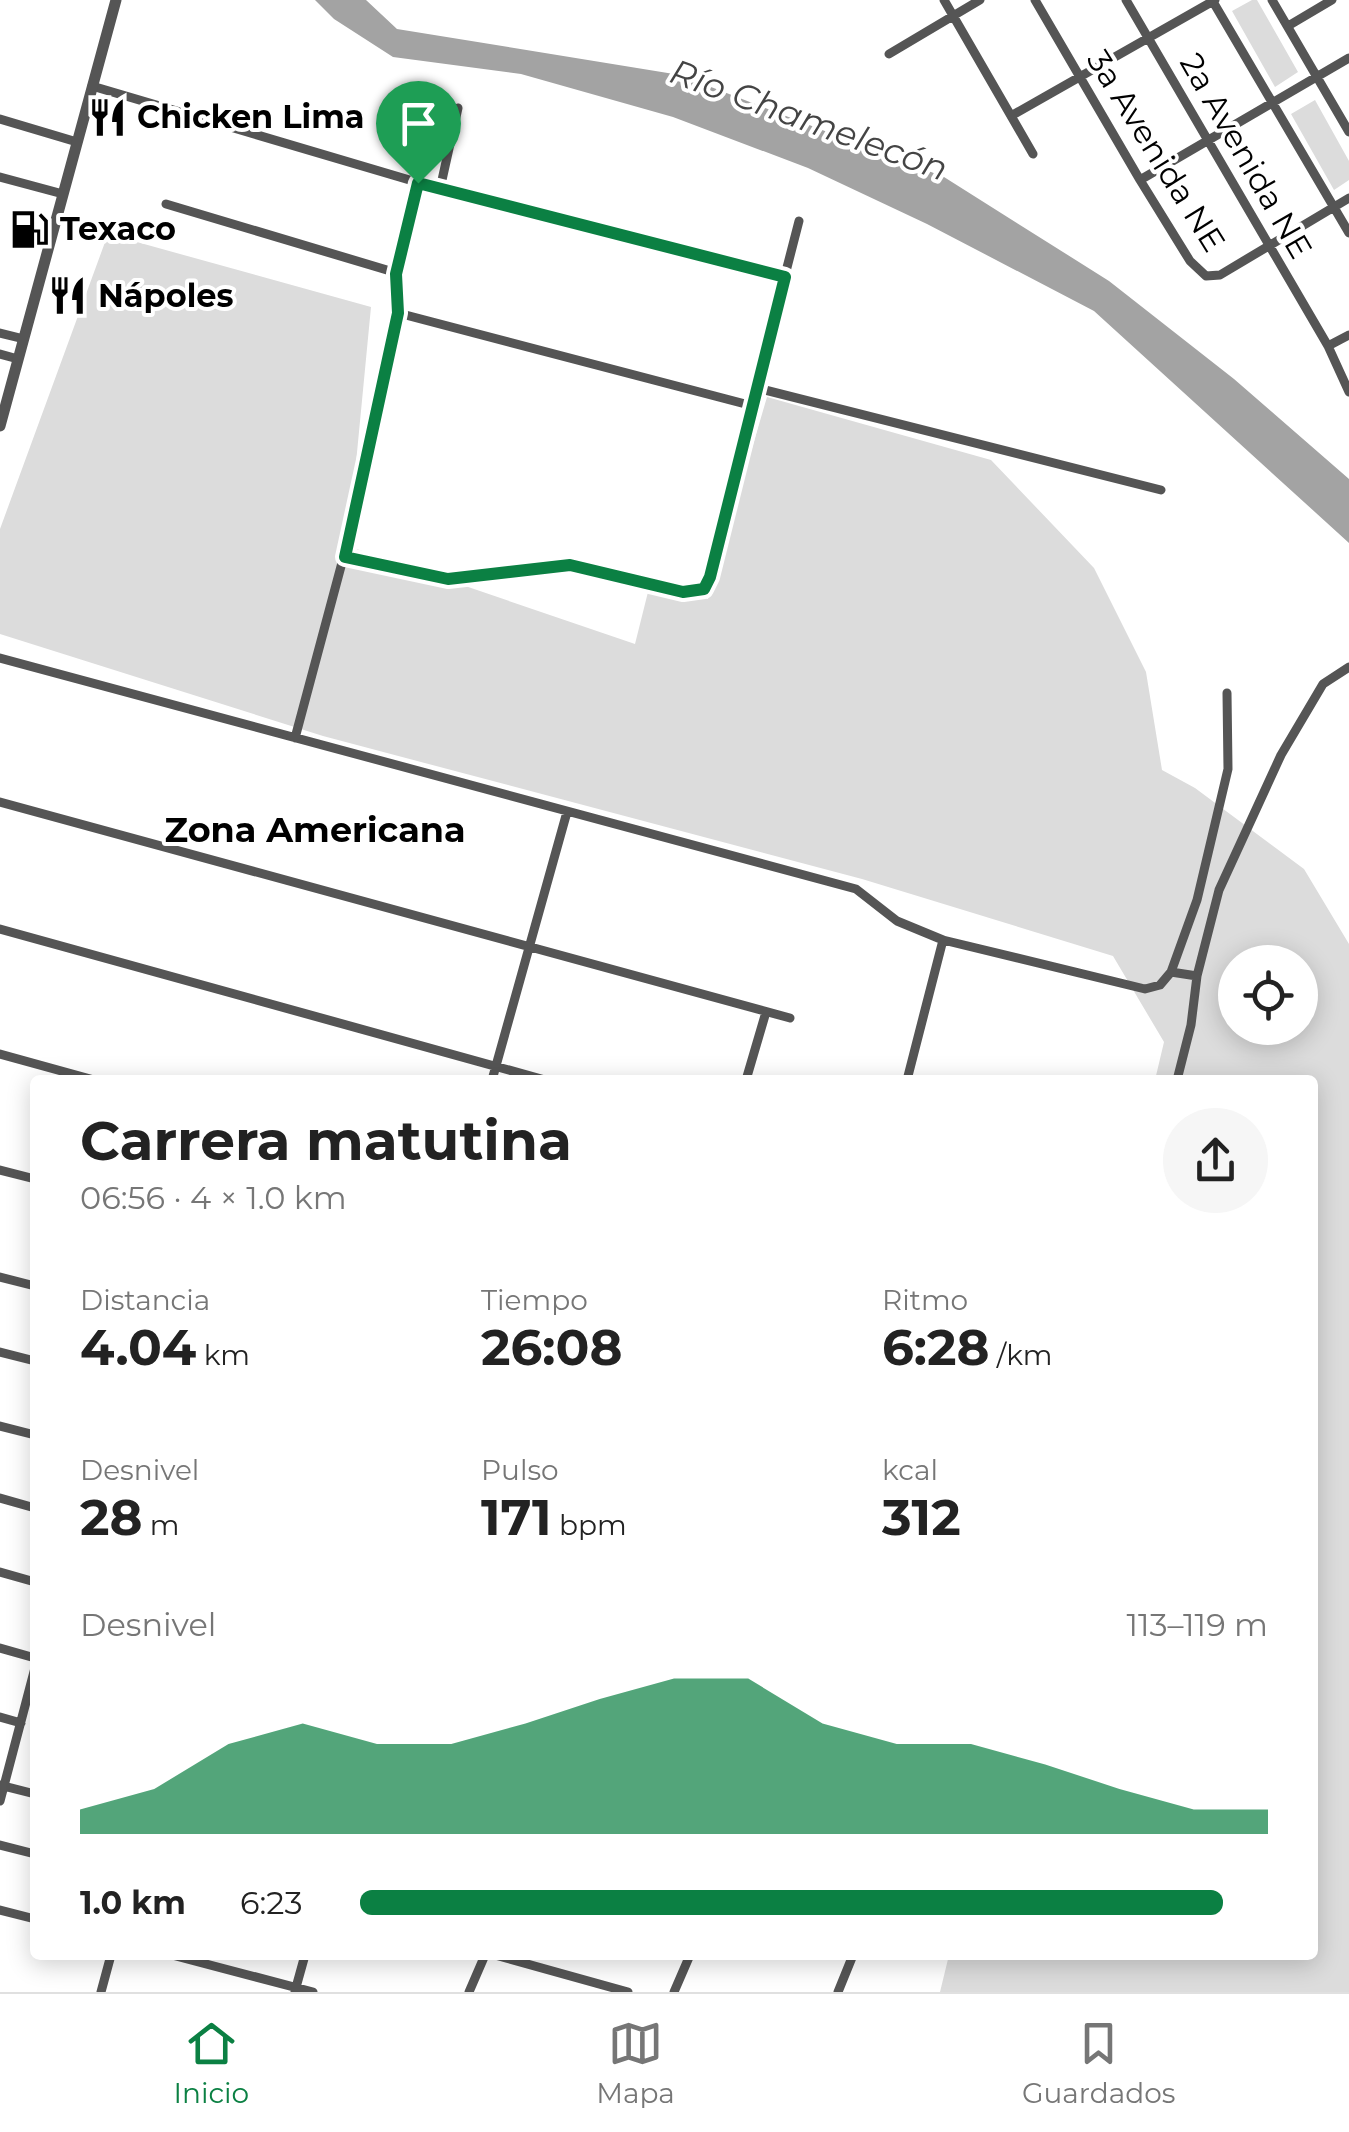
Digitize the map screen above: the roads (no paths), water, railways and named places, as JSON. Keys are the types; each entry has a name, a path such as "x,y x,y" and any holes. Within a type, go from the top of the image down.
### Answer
{"street":[{"path":"0,426 116,0"},
{"path":"944,0 1032,154"},
{"path":"888,54 980,0"},
{"name":"3a Avenida NE","path":"1035,0 1190,261 1206,276 1220,275 1269,245"},
{"name":"2a Avenida NE","path":"1126,0 1328,346 1349,392"},
{"path":"1011,116 1213,0 1349,234"},
{"path":"1272,0 1348,129"},
{"path":"1288,26 1332,0"},
{"path":"1140,180 1349,58"},
{"path":"92,86 418,183 785,277"},
{"path":"440,189 458,108"},
{"path":"0,118 77,142"},
{"path":"0,176 63,194"},
{"path":"295,738 345,557 398,313 396,274 418,183"},
{"path":"1269,245 1349,198"},
{"path":"166,204 396,274"},
{"path":"345,557 448,579 570,565 694,593 704,589 799,221"},
{"path":"398,313 753,406"},
{"path":"0,334 24,339"},
{"path":"1328,346 1349,335"},
{"path":"0,354 18,359"},
{"path":"757,388 1161,490"},
{"path":"0,658 856,889 897,921 942,940 1145,989 1160,985 1171,972 1197,900 1225,785 1227,693"},
{"path":"1178,1075 1219,890 1282,754 1322,684 1349,667"},
{"path":"0,802 790,1018"},
{"path":"493,1075 567,812"},
{"path":"0,929 528,1075"},
{"path":"908,1075 942,940"},
{"path":"1171,972 1197,976"},
{"path":"747,1075 766,1012"},
{"path":"0,1054 76,1075"},
{"path":"0,1170 30,1179"},
{"path":"0,1277 30,1285"},
{"path":"0,1352 30,1360"},
{"path":"0,1426 30,1434"},
{"path":"0,1498 30,1507"},
{"path":"0,1572 30,1581"},
{"path":"0,1648 30,1657"},
{"path":"0,1801 30,1686"},
{"path":"0,1717 20,1723"},
{"path":"2,1786 30,1793"},
{"path":"0,1845 30,1853"},
{"path":"0,1910 30,1919"},
{"path":"101,1992 109,1960"},
{"path":"190,1960 313,1992"},
{"path":"295,1990 304,1960"},
{"path":"469,1992 482,1960"},
{"path":"513,1960 628,1992"},
{"path":"674,1992 688,1960"},
{"path":"838,1992 850,1960"}],"place":[{"name":"Chicken Lima","path":"107,117"},
{"name":"Texaco","path":"30,229"},
{"name":"Nápoles","path":"68,296"}],"district":[{"name":"Zona Americana","path":"315,830"}],"water label":[{"name":"Río Chamelecón","path":"809,120"}]}
